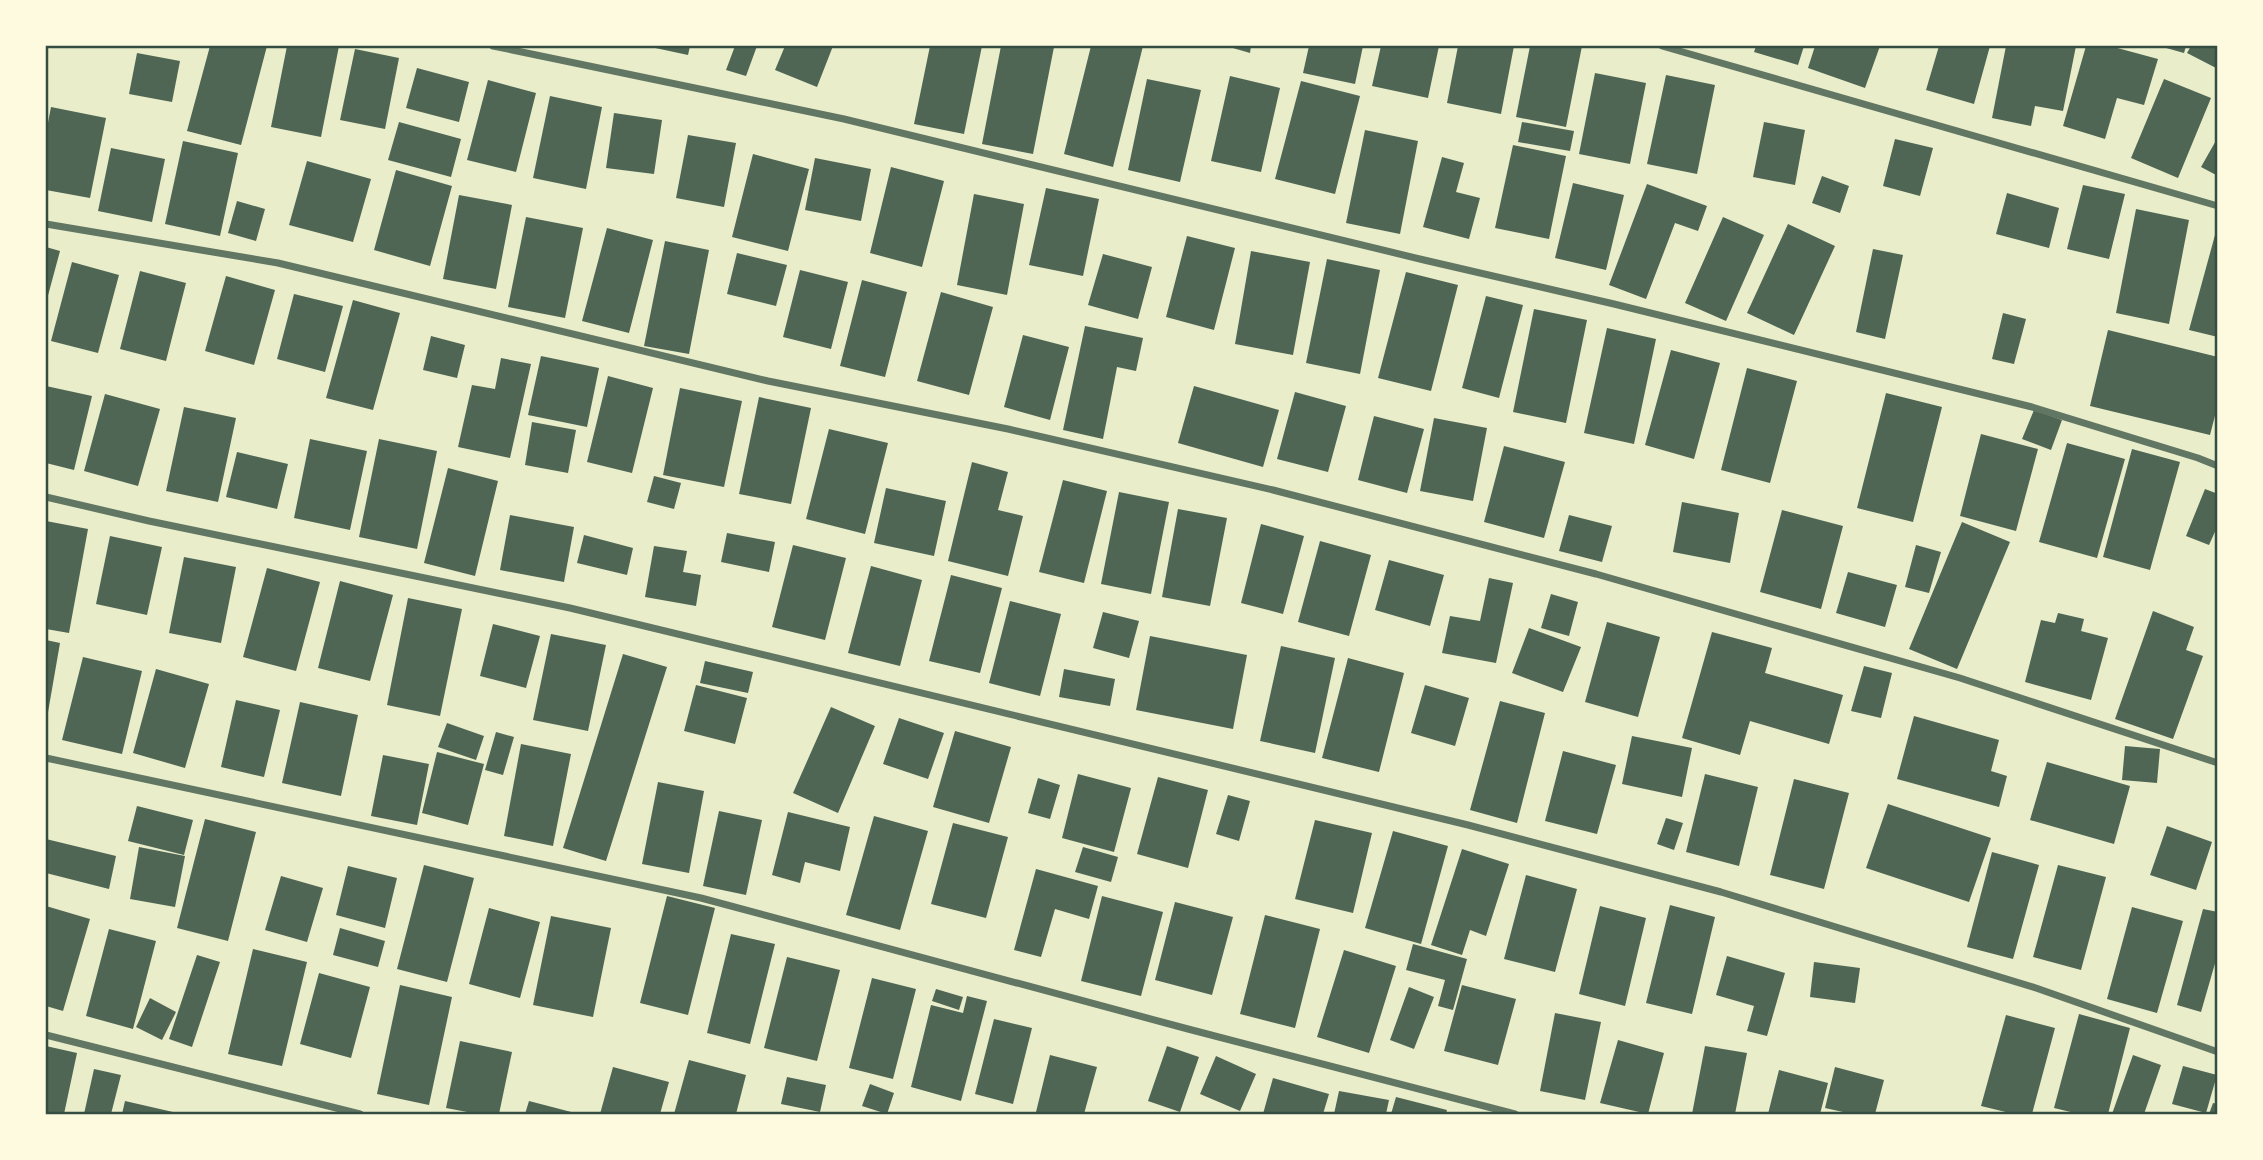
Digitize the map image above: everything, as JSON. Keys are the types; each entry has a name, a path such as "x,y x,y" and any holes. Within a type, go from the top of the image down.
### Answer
{"street":[{"path":"493,46 845,119 1614,304 2032,407 2217,466"},
{"path":"1662,46 2217,206"},
{"path":"46,224 278,263 768,381 1008,429 1286,494 1596,574 1959,678 2217,762"},
{"path":"46,497 149,521 570,608 1468,825 1721,892 2036,988 2217,1052"},
{"path":"46,758 701,898 1515,1115"},
{"path":"46,1035 360,1115"}],"building":[{"path":"210,46 267,46 241,145 187,131"},
{"path":"287,46 339,46 321,137 271,127"},
{"path":"646,46 690,46 688,55"},
{"path":"735,46 757,46 746,76 726,70"},
{"path":"785,46 833,46 817,87 775,70"},
{"path":"930,46 982,46 964,134 914,124"},
{"path":"1001,46 1054,47 1033,154 982,144"},
{"path":"1091,46 1143,46 1113,167 1064,154"},
{"path":"1226,46 1251,46 1250,53"},
{"path":"1309,46 1363,46 1355,84 1303,73"},
{"path":"1381,46 1439,46 1428,98 1372,86"},
{"path":"1458,46 1514,46 1501,114 1447,103"},
{"path":"1530,46 1582,46 1566,127 1516,117"},
{"path":"1756,46 1804,46 1798,65 1754,52"},
{"path":"1815,46 1880,46 1865,88 1808,68"},
{"path":"1939,46 1990,46 1974,104 1926,90"},
{"path":"2006,46 2076,46 2063,111 2035,106 2031,126 1992,118"},
{"path":"2086,46 2110,46 2158,59 2144,105 2117,98 2105,139 2063,126"},
{"path":"2159,46 2186,46 2184,53"},
{"path":"2191,46 2218,46 2218,69 2187,53"},
{"path":"355,49 399,58 385,129 340,120"},
{"path":"137,53 180,61 172,102 129,94"},
{"path":"417,68 469,82 459,122 406,108"},
{"path":"1595,73 1646,83 1630,164 1579,154"},
{"path":"1666,75 1715,85 1697,174 1647,164"},
{"path":"1230,76 1280,88 1261,172 1211,161"},
{"path":"1147,79 1201,90 1180,182 1128,170"},
{"path":"2164,79 2211,98 2178,178 2131,158"},
{"path":"488,80 536,93 516,172 467,160"},
{"path":"1301,81 1360,96 1335,194 1275,179"},
{"path":"550,96 602,107 586,189 533,178"},
{"path":"51,107 106,118 90,198 46,190 46,133"},
{"path":"614,113 662,120 654,174 606,168"},
{"path":"399,122 461,139 451,177 388,160"},
{"path":"1522,122 1574,131 1570,151 1518,142"},
{"path":"1764,122 1805,130 1795,185 1753,177"},
{"path":"1365,130 1418,141 1400,234 1346,223"},
{"path":"688,135 736,143 724,207 676,198"},
{"path":"2218,137 2218,176 2201,167"},
{"path":"1895,139 1933,148 1920,196 1883,186"},
{"path":"183,141 238,153 220,236 165,224"},
{"path":"1513,145 1566,156 1549,239 1495,228"},
{"path":"111,148 165,159 152,222 98,211"},
{"path":"753,154 809,169 788,251 732,237"},
{"path":"1442,157 1464,163 1456,192 1480,198 1469,239 1423,227"},
{"path":"815,158 871,169 861,221 805,210"},
{"path":"307,161 371,179 353,242 289,225"},
{"path":"891,167 944,181 922,267 870,253"},
{"path":"396,170 452,186 430,266 374,250"},
{"path":"1822,176 1849,186 1840,213 1812,203"},
{"path":"1573,183 1624,195 1606,270 1555,258"},
{"path":"1647,184 1707,206 1698,231 1675,223 1646,299 1609,285"},
{"path":"2083,185 2125,194 2109,259 2067,249"},
{"path":"1046,188 1099,199 1083,276 1029,265"},
{"path":"2007,193 2059,208 2049,248 1996,234"},
{"path":"974,194 1024,204 1007,295 957,285"},
{"path":"459,195 512,205 496,289 443,279"},
{"path":"237,201 265,209 256,241 228,233"},
{"path":"2136,209 2189,220 2169,324 2116,313"},
{"path":"526,217 583,228 565,318 508,307"},
{"path":"1723,217 1764,235 1726,321 1685,303"},
{"path":"1788,224 1835,246 1794,335 1747,313"},
{"path":"607,228 653,240 629,333 582,321"},
{"path":"2215,235 2218,235 2218,337 2189,330"},
{"path":"1187,236 1235,248 1214,330 1166,317"},
{"path":"665,241 709,250 689,354 644,346"},
{"path":"46,247 60,251 46,303"},
{"path":"1873,249 1903,255 1885,339 1856,332"},
{"path":"1251,251 1310,262 1293,355 1235,344"},
{"path":"737,253 787,265 776,306 727,294"},
{"path":"1103,254 1152,267 1138,319 1088,305"},
{"path":"1327,259 1380,270 1360,374 1306,363"},
{"path":"72,262 119,275 98,353 51,341"},
{"path":"800,270 848,282 831,349 783,337"},
{"path":"140,271 186,283 166,361 120,349"},
{"path":"1406,272 1458,285 1431,391 1378,378"},
{"path":"226,276 275,290 254,365 205,351"},
{"path":"862,280 907,292 885,377 840,366"},
{"path":"941,292 993,307 969,395 917,381"},
{"path":"294,294 343,306 325,372 277,359"},
{"path":"1486,296 1523,305 1499,398 1462,388"},
{"path":"353,300 400,313 373,410 326,398"},
{"path":"1534,309 1587,320 1566,423 1513,412"},
{"path":"2003,313 2026,319 2014,364 1992,359"},
{"path":"1085,326 1143,338 1136,371 1117,367 1103,439 1063,430"},
{"path":"1607,328 1656,339 1634,444 1584,433"},
{"path":"2108,330 2218,357 2218,404 2210,435 2090,406"},
{"path":"1023,335 1069,347 1050,420 1004,407"},
{"path":"431,336 465,345 457,378 423,370"},
{"path":"1671,350 1720,363 1694,459 1645,445"},
{"path":"541,356 599,368 587,427 528,415"},
{"path":"501,358 531,364 510,458 458,447 472,385 495,389"},
{"path":"1747,368 1797,381 1770,483 1721,470"},
{"path":"608,376 653,388 632,473 587,462"},
{"path":"46,386 92,396 74,470 46,463"},
{"path":"1194,386 1279,410 1263,467 1178,443"},
{"path":"680,388 742,401 724,487 663,475"},
{"path":"1295,392 1346,406 1328,472 1277,459"},
{"path":"1886,393 1942,407 1913,522 1857,508"},
{"path":"105,394 160,409 138,486 84,471"},
{"path":"759,397 811,408 791,504 739,494"},
{"path":"184,407 236,418 218,502 166,491"},
{"path":"2034,410 2062,420 2051,450 2022,439"},
{"path":"1374,416 1424,429 1407,493 1358,480"},
{"path":"1434,418 1487,428 1473,501 1420,491"},
{"path":"532,422 576,430 568,473 525,465"},
{"path":"829,429 888,443 865,534 806,519"},
{"path":"1981,434 2038,449 2016,531 1960,516"},
{"path":"310,439 367,451 350,530 294,518"},
{"path":"379,439 437,451 417,549 359,537"},
{"path":"2067,443 2125,459 2097,558 2039,542"},
{"path":"1504,446 1565,462 1544,538 1484,522"},
{"path":"2132,449 2180,462 2150,570 2103,557"},
{"path":"237,452 288,464 277,509 226,497"},
{"path":"972,462 1008,472 998,510 1023,516 1008,576 948,561"},
{"path":"448,468 498,481 475,576 424,563"},
{"path":"654,476 681,483 674,509 647,502"},
{"path":"1063,480 1107,491 1084,583 1039,572"},
{"path":"886,488 946,501 934,556 874,543"},
{"path":"2205,489 2218,494 2218,525 2209,545 2186,536"},
{"path":"1119,492 1169,502 1151,594 1101,584"},
{"path":"1682,502 1739,513 1730,563 1673,552"},
{"path":"1178,509 1227,518 1210,606 1162,597"},
{"path":"1782,510 1843,526 1821,609 1760,592"},
{"path":"510,515 574,527 564,582 500,570"},
{"path":"1569,515 1612,526 1602,562 1559,551"},
{"path":"46,521 88,529 69,633 46,629"},
{"path":"1962,522 2010,542 1957,669 1909,649"},
{"path":"1261,524 1304,536 1283,614 1241,603"},
{"path":"727,533 775,542 769,572 721,562"},
{"path":"584,535 633,548 627,575 577,563"},
{"path":"110,536 162,547 147,615 96,604"},
{"path":"1320,541 1371,555 1349,636 1298,622"},
{"path":"793,545 846,558 825,640 772,627"},
{"path":"1916,545 1941,552 1929,593 1905,587"},
{"path":"654,546 687,551 683,572 701,575 696,606 645,597"},
{"path":"184,557 236,567 221,643 169,633"},
{"path":"1389,560 1444,575 1430,626 1375,610"},
{"path":"871,566 922,580 900,666 848,653"},
{"path":"267,568 320,582 296,671 243,657"},
{"path":"1848,572 1897,585 1885,627 1836,613"},
{"path":"951,575 1002,588 980,673 929,661"},
{"path":"1489,578 1513,583 1496,663 1442,653 1450,616 1480,621"},
{"path":"340,581 393,595 370,681 318,668"},
{"path":"1551,594 1578,602 1569,636 1541,628"},
{"path":"408,598 462,609 440,716 387,705"},
{"path":"1010,601 1061,614 1040,696 989,683"},
{"path":"2153,611 2194,627 2186,650 2203,656 2173,739 2115,719"},
{"path":"1103,612 1139,621 1129,658 1093,648"},
{"path":"2058,613 2084,619 2081,631 2108,638 2091,700 2025,682 2041,620 2055,623"},
{"path":"1607,622 1660,637 1638,717 1585,702"},
{"path":"493,624 540,636 526,688 480,676"},
{"path":"1529,628 1581,647 1563,692 1512,673"},
{"path":"1712,632 1772,648 1765,673 1843,695 1829,744 1750,721 1740,755 1682,738"},
{"path":"551,634 606,645 588,731 533,720"},
{"path":"1150,636 1247,655 1233,729 1136,710"},
{"path":"46,640 60,643 47,718 46,717"},
{"path":"1281,646 1335,658 1315,753 1260,741"},
{"path":"623,654 667,667 606,861 563,848"},
{"path":"83,657 142,671 122,754 62,740"},
{"path":"1348,658 1404,673 1379,772 1322,758"},
{"path":"705,661 753,672 748,693 700,683"},
{"path":"1864,666 1892,673 1881,718 1851,711"},
{"path":"156,669 209,684 185,768 133,753"},
{"path":"1064,669 1115,679 1110,706 1059,697"},
{"path":"696,685 747,698 735,744 684,731"},
{"path":"1425,685 1469,698 1455,746 1411,733"},
{"path":"236,700 280,710 264,777 221,767"},
{"path":"1500,701 1545,713 1517,823 1470,810"},
{"path":"300,702 358,715 341,796 282,783"},
{"path":"831,707 875,726 838,813 793,793"},
{"path":"1914,716 1999,740 1991,771 2007,776 1999,807 1897,779"},
{"path":"899,718 944,733 928,779 883,764"},
{"path":"447,723 484,736 476,760 438,747"},
{"path":"955,731 1011,747 989,823 933,807"},
{"path":"496,732 514,737 503,775 485,770"},
{"path":"1632,736 1692,748 1682,797 1622,784"},
{"path":"521,744 571,754 553,846 504,836"},
{"path":"2125,746 2160,749 2157,783 2122,780"},
{"path":"1563,751 1616,765 1597,834 1545,821"},
{"path":"437,752 484,764 468,825 422,813"},
{"path":"383,755 429,764 417,825 371,816"},
{"path":"2047,762 2130,786 2114,844 2030,820"},
{"path":"1078,774 1131,788 1114,852 1062,838"},
{"path":"1705,774 1758,787 1739,866 1686,852"},
{"path":"1158,777 1208,790 1188,868 1137,854"},
{"path":"1038,778 1060,785 1050,819 1028,813"},
{"path":"1794,779 1849,793 1824,889 1770,875"},
{"path":"658,782 704,791 689,873 642,864"},
{"path":"1228,795 1250,801 1239,841 1216,834"},
{"path":"1888,804 1991,838 1969,902 1866,868"},
{"path":"137,806 193,820 184,855 128,841"},
{"path":"719,811 762,820 746,895 703,886"},
{"path":"788,812 850,827 840,871 805,862 800,883 772,875"},
{"path":"874,816 928,831 900,930 846,915"},
{"path":"1666,818 1683,823 1674,850 1657,844"},
{"path":"205,819 256,832 228,941 177,928"},
{"path":"1315,820 1372,833 1353,913 1295,899"},
{"path":"953,823 1008,837 986,918 931,904"},
{"path":"2167,826 2212,842 2196,890 2150,875"},
{"path":"1393,831 1448,846 1421,944 1365,928"},
{"path":"46,839 116,856 109,889 46,873"},
{"path":"139,847 185,856 175,907 130,899"},
{"path":"1083,847 1118,857 1111,882 1075,872"},
{"path":"1462,849 1509,864 1486,936 1470,930 1462,955 1431,945"},
{"path":"1992,852 2039,865 2013,959 1967,947"},
{"path":"424,865 474,878 447,982 397,969"},
{"path":"2058,865 2106,877 2081,970 2033,957"},
{"path":"348,866 397,878 385,928 336,915"},
{"path":"1036,869 1098,886 1089,919 1055,909 1041,957 1014,950"},
{"path":"1526,875 1577,889 1555,972 1504,959"},
{"path":"281,876 323,888 307,942 265,930"},
{"path":"667,896 715,908 688,1015 640,1003"},
{"path":"1102,896 1163,912 1141,996 1081,981"},
{"path":"1175,902 1233,917 1212,995 1155,980"},
{"path":"1670,905 1715,917 1692,1014 1646,1003"},
{"path":"46,906 90,919 63,1011 46,1006"},
{"path":"1600,906 1646,918 1625,1006 1579,994"},
{"path":"2132,907 2183,921 2157,1013 2107,999"},
{"path":"489,908 540,922 520,998 469,984"},
{"path":"2203,909 2218,912 2218,953 2201,1012 2177,1005"},
{"path":"1265,915 1320,929 1295,1028 1240,1014"},
{"path":"551,916 611,928 593,1017 533,1005"},
{"path":"340,928 385,941 378,967 333,955"},
{"path":"109,929 156,941 133,1029 86,1016"},
{"path":"731,934 775,944 750,1044 707,1033"},
{"path":"1413,944 1467,959 1453,1010 1438,1006 1445,980 1406,970"},
{"path":"253,949 307,962 282,1066 228,1054"},
{"path":"1344,950 1396,966 1369,1053 1317,1037"},
{"path":"197,955 220,962 192,1047 169,1039"},
{"path":"1727,956 1785,973 1767,1036 1747,1031 1754,1006 1716,995"},
{"path":"787,957 840,970 817,1061 764,1048"},
{"path":"1814,962 1860,968 1855,1003 1810,997"},
{"path":"319,973 370,987 351,1058 300,1044"},
{"path":"872,978 916,989 893,1079 849,1068"},
{"path":"400,985 452,997 429,1105 377,1094"},
{"path":"1462,985 1516,999 1498,1065 1444,1051"},
{"path":"1409,987 1434,997 1414,1049 1390,1040"},
{"path":"936,989 963,997 959,1010 932,1001"},
{"path":"967,996 987,1001 961,1101 911,1087 931,1005 963,1013"},
{"path":"150,998 176,1012 162,1040 136,1027"},
{"path":"1555,1013 1601,1022 1585,1100 1540,1091"},
{"path":"2079,1014 2130,1028 2108,1114 2079,1114 2054,1108"},
{"path":"2006,1015 2055,1028 2032,1114 2014,1114 1981,1106"},
{"path":"994,1019 1032,1028 1013,1104 975,1094"},
{"path":"1618,1040 1664,1053 1648,1114 1600,1103"},
{"path":"460,1041 512,1052 499,1114 478,1114 446,1108"},
{"path":"46,1046 77,1053 64,1114 46,1114"},
{"path":"1167,1046 1199,1057 1180,1112 1148,1101"},
{"path":"1705,1046 1747,1053 1735,1114 1692,1114"},
{"path":"1050,1055 1097,1067 1084,1114 1036,1112"},
{"path":"2133,1055 2161,1065 2144,1114 2112,1114"},
{"path":"1216,1056 1256,1074 1240,1111 1200,1094"},
{"path":"689,1060 746,1075 736,1114 674,1114"},
{"path":"2183,1066 2217,1075 2206,1113 2172,1104"},
{"path":"613,1067 669,1082 660,1114 600,1114"},
{"path":"1835,1067 1884,1080 1875,1114 1852,1114 1825,1108"},
{"path":"94,1069 121,1075 111,1114 84,1114"},
{"path":"1779,1070 1828,1083 1820,1114 1768,1114"},
{"path":"787,1077 826,1085 820,1112 781,1104"},
{"path":"1273,1078 1329,1094 1323,1114 1263,1114"},
{"path":"870,1084 894,1093 887,1114 862,1106"},
{"path":"1339,1091 1389,1100 1386,1114 1334,1114"},
{"path":"1396,1097 1447,1110 1446,1114 1391,1114"},
{"path":"125,1101 173,1112 173,1114 122,1114"},
{"path":"529,1101 579,1114 525,1114"},
{"path":"2213,1103 2218,1104 2218,1114 2209,1114"}]}
